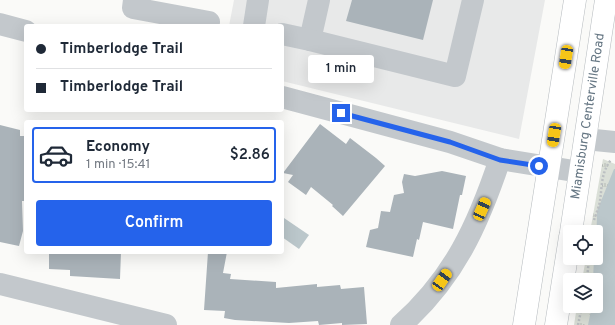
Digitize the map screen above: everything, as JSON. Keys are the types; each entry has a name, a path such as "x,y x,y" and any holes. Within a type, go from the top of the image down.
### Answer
{"main road":[{"path":"524,325 575,0"},
{"name":"Miamisburg Centerville Road","path":"572,225 606,0"},
{"path":"556,325 566,265"}],"street":[{"path":"134,0 133,8 210,22"},
{"path":"254,24 258,0"},
{"path":"310,40 319,0"},
{"path":"284,34 455,76 472,0"},
{"path":"0,24 24,30"},
{"path":"284,99 450,142 500,160 580,172"},
{"path":"585,139 615,142"},
{"path":"401,325 435,290 456,261 476,224 500,160"},
{"path":"0,284 166,325"}],"path":[{"path":"593,223 599,203 602,180 606,166 615,156"},
{"path":"578,325 581,313"}],"shaded area":[{"path":"234,0 545,0 519,139 284,81 284,24 229,24"},
{"path":"615,169 615,325 588,325 591,313 603,313 603,273 593,273 594,265 603,265 603,225 597,225 597,211"},
{"path":"284,218 309,235 299,249 284,238"}],"green space":[{"path":"603,159 615,164 615,325 574,325 576,313 603,313 603,273 583,273 585,265 603,265 603,225 591,225"}],"building":[{"path":"352,0 433,0 423,40 346,21"},
{"path":"320,124 346,144 350,138 385,166 343,216 332,206 333,205 311,187 306,195 288,182 293,175 284,173"},
{"path":"0,125 20,130 20,136 24,136 24,201 22,201 23,231 19,246 0,242"},
{"path":"442,171 466,176 462,195 460,195 453,229 423,222 413,257 366,247 370,230 378,228 381,211 390,212 394,195 404,193 402,182 404,174 415,176"},
{"path":"49,254 121,254 120,279 70,276 70,270 49,269"},
{"path":"208,254 227,254 223,273 231,274 230,279 276,282 276,288 317,284 317,287 340,285 341,289 364,287 367,324 342,325 342,323 319,325 318,321 289,323 235,320 224,318 225,311 204,310"}],"route":[{"path":"341,113 450,142 500,160 539,166"}]}
